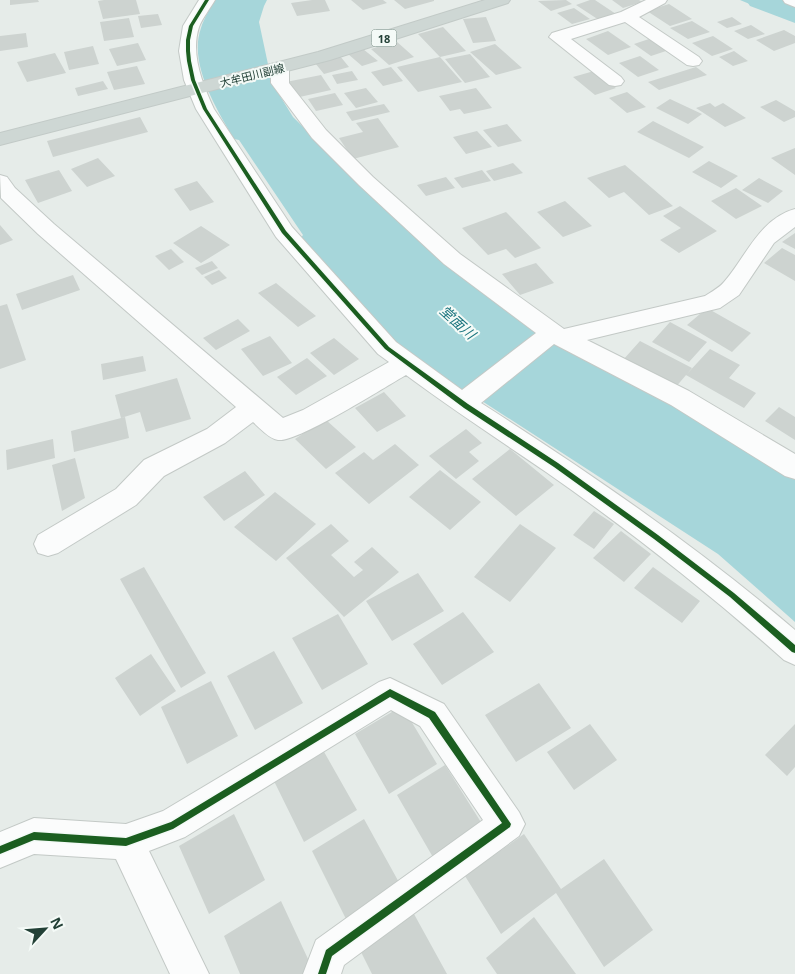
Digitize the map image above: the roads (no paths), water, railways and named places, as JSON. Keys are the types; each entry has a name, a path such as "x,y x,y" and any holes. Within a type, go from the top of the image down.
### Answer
{"main road":[{"name":"大牟田川副線","path":"0,139 324,56 502,0"}],"street":[{"path":"207,0 190,29 189,66 199,88 205,109 284,232 387,348 468,402 656,536 732,595 795,650"},
{"path":"615,80 558,37 627,16 659,0"},
{"path":"791,0 795,2"},
{"path":"627,16 693,61"},
{"path":"273,70 280,84 319,134 366,181 452,259 557,336 680,398 795,468"},
{"path":"0,181 8,193 46,229 280,430 312,417 408,363"},
{"path":"468,402 557,336 712,302 731,289 766,238 795,216"},
{"path":"48,544 126,497 154,468 216,436 253,408"},
{"path":"0,850 34,836 126,842 173,824 390,693 432,715 507,824 329,953 322,974"},
{"path":"126,842 190,974"}],"water":[{"name":"堂面川","path":"214,0 267,0 259,22 272,83 293,117 361,184 486,292 740,442 795,480 795,622 718,554 465,390 457,389 384,333 300,239 303,235 239,140 234,139 220,114 206,86 198,56 198,42 202,24"},
{"path":"740,0 776,0 795,7 795,11 784,17 778,16"}],"waterway":[{"path":"761,0 795,14"}]}
